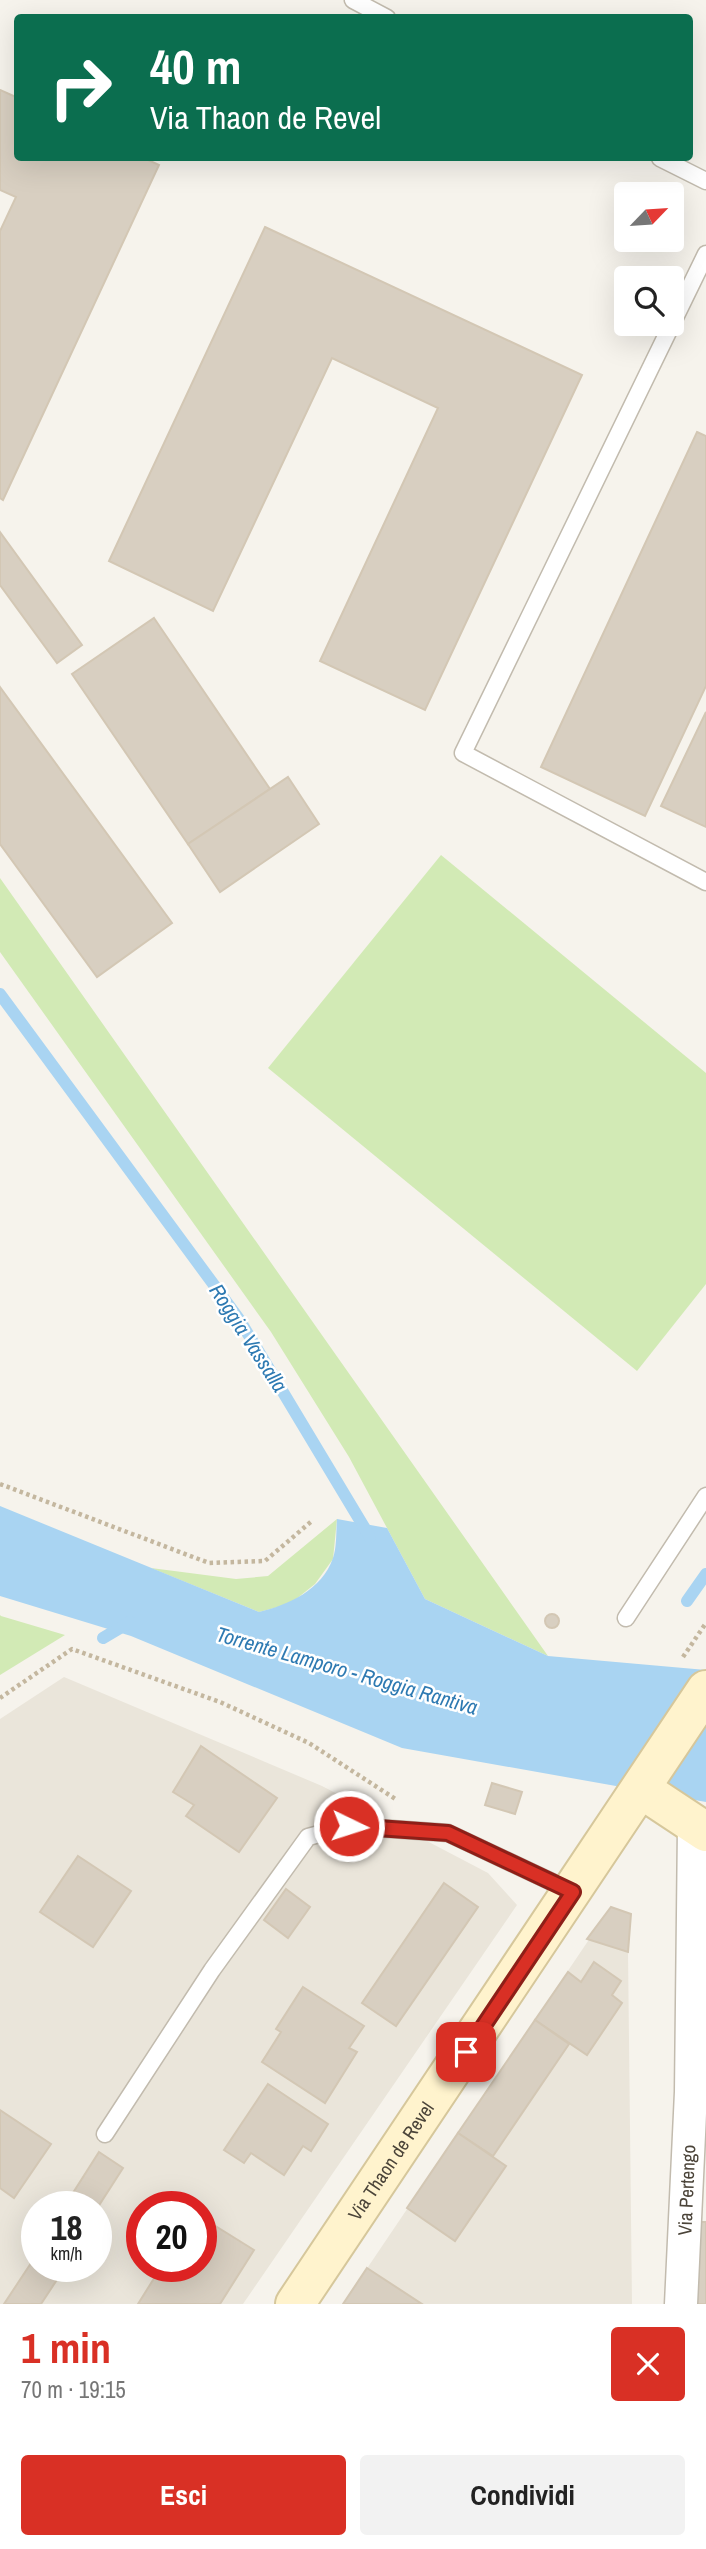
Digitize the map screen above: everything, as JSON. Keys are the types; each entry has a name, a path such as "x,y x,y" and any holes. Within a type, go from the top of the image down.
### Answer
{"main road":[{"name":"Via Thaon de Revel","path":"295,2304 706,1690"},
{"path":"646,1782 700,1829"}],"street":[{"name":"Via Pertengo","path":"681,2304 698,2093 700,1829"}],"lane":[{"path":"353,0 379,14"},
{"path":"666,161 706,181"},
{"path":"706,254 463,753 706,882"},
{"path":"626,1618 706,1496"},
{"path":"105,2134 212,1970 308,1837 349,1826 448,1833 573,1892"}],"path":[{"path":"0,1484 209,1563 265,1561 313,1520"},
{"path":"688,1650 706,1623"},
{"path":"0,1698 72,1649 220,1702 309,1743 448,1833"}],"shaded area":[{"path":"64,1677 322,1786 488,1873 517,1905 243,2304 0,2304 0,1719"},
{"path":"611,1907 631,1914 628,1952 632,2304 343,2304"}],"green space":[{"path":"441,855 706,1073 706,1284 637,1371 268,1068"},
{"path":"0,878 548,1656 425,1599 349,1457 271,1332 0,952"},
{"path":"337,1519 333,1559 315,1584 290,1604 259,1612 151,1568 236,1579 268,1576"},
{"path":"1,1616 65,1635 0,1675"}],"water":[{"name":"Torrente Lamporo - Roggia Rantiva","path":"0,1506 259,1612 292,1600 321,1579 334,1554 337,1519 387,1528 425,1599 548,1656 706,1670 706,1802 402,1748 131,1636 0,1596"}],"building":[{"path":"0,90 14,96 14,161 150,161 159,165 3,500 0,498 0,231 16,197 0,190"},
{"path":"265,227 582,375 425,710 320,661 438,408 332,358 213,611 109,561"},
{"path":"697,432 706,436 706,686 645,816 541,767"},
{"path":"0,532 82,645 57,663 0,585"},
{"path":"154,618 270,789 188,844 72,674"},
{"path":"0,687 172,923 97,977 0,844"},
{"path":"706,712 706,827 661,806"},
{"path":"288,777 319,824 220,892 188,844"},
{"path":"549,1614 555,1614 559,1621 555,1628 549,1628 545,1624 545,1618"},
{"path":"201,1746 277,1798 239,1852 186,1816 194,1805 173,1792"},
{"path":"492,1783 522,1792 515,1814 485,1805"},
{"path":"78,1856 131,1891 93,1947 40,1912"},
{"path":"444,1883 478,1907 396,2026 362,2003"},
{"path":"286,1889 310,1907 288,1938 264,1920"},
{"path":"611,1907 631,1914 628,1952 587,1939"},
{"path":"594,1962 621,1981 612,1995 622,2003 587,2055 535,2020 568,1972 581,1982"},
{"path":"303,1987 364,2026 349,2048 357,2052 325,2103 262,2062 281,2032 276,2029"},
{"path":"535,2020 569,2044 493,2156 458,2133"},
{"path":"268,2084 328,2124 311,2151 303,2146 284,2175 251,2153 244,2163 224,2150"},
{"path":"0,2110 51,2144 14,2198 0,2188"},
{"path":"458,2133 506,2166 455,2241 407,2208"},
{"path":"99,2152 123,2168 108,2191 74,2191"},
{"path":"697,2222 706,2222 706,2304 691,2304"},
{"path":"217,2227 254,2250 220,2304 138,2304 152,2282 217,2282"},
{"path":"367,2268 422,2304 343,2304"},
{"path":"21,2278 21,2282 55,2282 41,2304 4,2304"}],"waterway":[{"name":"Roggia Vassalla","path":"0,994 239,1319 370,1537"},
{"path":"687,1601 706,1574"},
{"path":"103,1638 130,1622"}],"route":[{"path":"349,1826 448,1833 573,1892 466,2052"}]}
